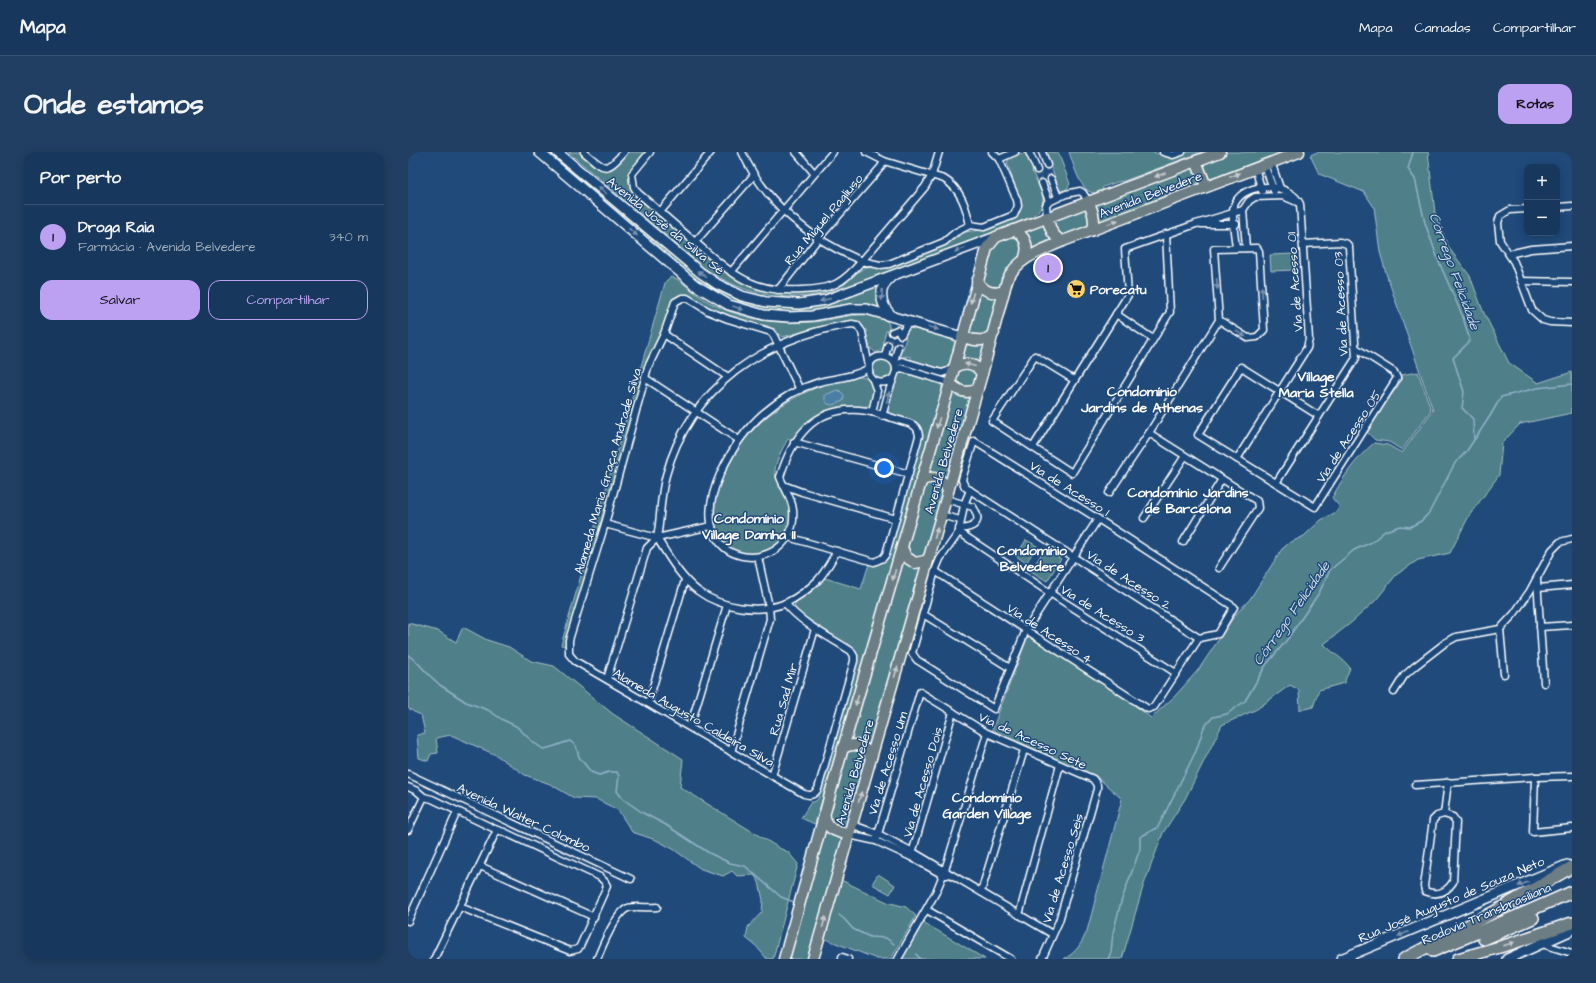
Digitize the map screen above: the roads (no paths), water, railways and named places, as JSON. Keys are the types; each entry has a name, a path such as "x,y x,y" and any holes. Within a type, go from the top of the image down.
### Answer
{"highway":[{"path":"1404,959 1494,912 1572,867"},
{"name":"Rodovia Transbrasiliana","path":"1412,959 1463,939 1572,892"},
{"name":"Rodovia Transbrasiliana","path":"1431,959 1514,927 1572,900"},
{"path":"1458,959 1510,944 1572,923"}],"main road":[{"name":"Avenida José da Silva Sé","path":"540,152 695,285 720,300 752,312 783,317 812,316 851,309 866,309 962,336"},
{"name":"Avenida José da Silva Sé","path":"558,152 701,273 731,291 754,299 788,304 820,301 845,294 996,237"},
{"name":"Avenida Belvedere","path":"784,959 825,817 843,748 950,383 987,248 996,237 1220,152"},
{"name":"Avenida Belvedere","path":"813,959 978,389 1004,291 1014,268 1025,258 1063,241 1286,155 1299,152"},
{"path":"1196,161 1206,186"},
{"path":"1088,201 1095,219 1093,230"},
{"path":"1047,217 1053,235 1057,239 1063,241"},
{"path":"1013,230 1022,236 1026,241 1027,246 1025,258"},
{"path":"891,315 885,310 881,295 886,281 892,276"},
{"path":"977,281 982,288 991,292 1004,291"},
{"path":"845,294 846,302 851,309"},
{"path":"962,336 977,341 983,341 994,333"},
{"path":"954,367 959,364 970,363 982,374"},
{"path":"950,383 960,391 966,392 978,389"},
{"path":"921,481 932,478 942,481 947,495"},
{"path":"902,547 906,557 915,563 925,561 929,558"},
{"path":"843,748 852,744 862,746 866,749 871,758"},
{"path":"825,817 826,822 832,829 851,830"},
{"name":"Rua José Augusto de Souza Neto","path":"1341,959 1572,863"},
{"path":"1507,959 1572,930"}],"street":[{"path":"584,152 600,165 606,167 613,164 624,152"},
{"path":"650,152 632,174 632,181 638,193 731,272 757,285 778,290 808,290 827,287 841,282 849,276 925,187 932,175 939,152"},
{"path":"660,212 711,152"},
{"path":"742,152 754,175 783,210 818,239 844,254 862,261 880,265 889,264 944,242 956,232 970,225 984,227 1014,215 1017,211 1017,200 999,159 992,152"},
{"path":"796,152 814,173"},
{"path":"731,272 833,152"},
{"path":"866,152 884,161 944,179 952,184 959,193 965,206 970,225"},
{"path":"999,159 1015,152"},
{"path":"1029,152 1036,170"},
{"path":"1042,152 1047,165"},
{"path":"1163,152 1173,154 1182,152"},
{"name":"Rua Miguel Pagliuso","path":"778,290 818,239 881,167 884,161"},
{"path":"1263,165 1277,187 1276,196"},
{"path":"1263,165 1261,188 1263,196"},
{"path":"695,242 754,175"},
{"path":"1051,179 1058,197"},
{"path":"1042,183 1049,201"},
{"path":"1236,248 1232,212 1238,198 1246,192 1261,188 1277,187 1291,192 1297,197 1300,204"},
{"path":"1047,217 1046,205 1049,201 1058,197 1075,191 1080,191 1088,201"},
{"path":"1246,248 1243,210 1249,201 1255,197 1283,196 1300,204"},
{"name":"Via de Acesso 01","path":"1237,459 1307,348 1309,339 1300,204"},
{"path":"1560,207 1572,206"},
{"path":"1524,209 1510,210 1500,216 1498,223 1499,236 1502,244 1517,269 1532,310 1544,320 1550,322 1572,323"},
{"path":"1033,447 1128,295 1125,249 1232,212 1243,210"},
{"path":"1196,224 1244,223"},
{"path":"1074,380 1035,356 992,421 1072,472 1170,312 1166,234"},
{"name":"Via de Acesso 03","path":"1276,483 1356,358 1349,247 1347,244 1340,242 1303,244"},
{"path":"1509,254 1530,249 1572,246"},
{"path":"1109,493 1149,433 1219,320 1214,249 1255,247 1259,251 1264,330 1257,337 1248,338 1219,320"},
{"path":"1521,281 1572,282"},
{"name":"Alameda Maria Graça Andrade Silva","path":"569,654 568,650 570,640 605,524 645,378 651,359 664,334 675,302 678,299 687,298 708,311 728,320 771,332 779,344"},
{"path":"1116,314 1153,339"},
{"path":"891,315 894,325 892,332 897,330 901,335 906,326 912,321"},
{"path":"837,552 819,579 806,590 785,603 769,607 748,608 726,605 699,591 685,580 657,538 662,491 666,474 680,439 697,412 706,400 728,377 749,361 779,344 806,334 847,324 857,325 862,332 872,379 877,391 872,412"},
{"path":"664,334 728,377"},
{"path":"779,344 800,390"},
{"path":"885,356 888,344"},
{"path":"865,346 876,357 885,356 901,368 950,383"},
{"path":"882,416 893,378 898,347"},
{"name":"Via de Acesso 05","path":"1276,483 1315,507 1395,382 1396,376 1390,370 1356,348"},
{"path":"788,538 869,561 878,561 886,554 919,436 919,430 916,426 910,423 860,410 845,410 832,413 806,427 794,442 786,457 780,477 791,501 794,519 788,538 773,551 758,557 746,557 728,550 719,542 711,526 711,505 718,480 732,451 751,425 780,400 819,383 862,372 869,367 876,357"},
{"path":"895,365 902,360 942,372 948,371 954,367"},
{"path":"1276,483 1198,435 1241,367 1319,416"},
{"path":"846,376 856,375 881,383 890,381 893,378"},
{"path":"645,378 739,440"},
{"path":"1149,433 1254,499 1258,504 1258,508 1219,568"},
{"name":"Via de Acesso 1","path":"968,489 962,480 974,441 1234,607 1218,634 1199,638"},
{"path":"794,442 908,474"},
{"path":"1144,518 1185,456"},
{"path":"1183,542 1222,479"},
{"path":"783,485 802,492 896,519"},
{"path":"968,489 959,530 940,559 935,571 913,650 913,656 916,660 994,708 1026,630 1098,519"},
{"name":"Via de Acesso 2","path":"968,489 1199,638"},
{"path":"791,501 795,496 802,492"},
{"path":"947,495 964,505 973,507 978,514 977,521 974,526 959,530"},
{"path":"973,507 978,496"},
{"path":"941,515 960,520"},
{"path":"605,524 657,538 711,526"},
{"name":"Via de Acesso 3","path":"959,530 1050,593 1176,673"},
{"path":"607,679 647,548 657,538"},
{"path":"1394,692 1404,676 1444,643 1456,637 1500,629 1514,614 1537,580 1552,550 1560,542 1572,539"},
{"path":"731,752 770,619 769,607 758,557"},
{"name":"Via de Acesso 4","path":"935,571 1148,709 1154,707 1176,673"},
{"path":"648,703 685,580"},
{"path":"1537,580 1544,683"},
{"path":"1538,588 1572,585"},
{"path":"785,603 792,612 815,629"},
{"path":"690,727 726,605"},
{"path":"923,614 1010,668"},
{"path":"1540,628 1572,625"},
{"name":"Alameda Augusto Caldeira Silva","path":"569,654 575,661 772,776 804,794 811,796 815,794 818,789 854,661 854,656 850,651 815,629"},
{"name":"Rua Sad Mir","path":"772,776 815,629"},
{"path":"1500,629 1504,674"},
{"path":"1176,673 1199,638"},
{"name":"Via de Acesso Sete","path":"920,692 986,733 1096,782"},
{"name":"Via de Acesso Um","path":"876,841 920,692"},
{"name":"Via de Acesso Dois","path":"912,855 953,712"},
{"path":"898,959 927,910 944,873 986,733"},
{"path":"982,892 1024,750"},
{"path":"1019,915 1060,765"},
{"name":"Avenida Walter Colombo","path":"408,774 631,879"},
{"path":"1415,785 1572,776"},
{"path":"1535,777 1533,832 1572,828"},
{"name":"Via de Acesso Seis","path":"1042,959 1059,921 1097,789 1096,782"},
{"path":"1444,814 1448,782"},
{"path":"408,787 424,797 432,799 457,812 504,832 600,877 605,882 606,890 594,917 580,946 578,949 574,950 567,950 460,907"},
{"path":"408,830 424,797"},
{"path":"408,921 457,812"},
{"path":"1444,814 1453,817 1456,822 1453,882 1448,890 1436,894 1425,891 1424,886 1433,820 1437,816 1444,814"},
{"path":"860,838 863,829"},
{"path":"851,830 863,829 878,834 944,873 982,892 1052,934"},
{"path":"434,959 497,830"},
{"path":"851,830 860,838 876,841 912,855"},
{"path":"480,866 594,917"},
{"path":"597,959 604,943 622,912 629,908 657,907"},
{"path":"927,910 1011,959"},
{"path":"1542,944 1572,953"}],"water":[{"path":"837,390 844,395 843,401 832,405 828,404 825,400 825,395"}],"waterway":[{"name":"Córrego Felicidade","path":"1108,959 1111,952 1113,933 1121,902 1140,849 1140,837 1158,827 1196,751 1204,727 1213,717 1227,714 1245,701 1266,665 1286,641 1319,593 1330,570 1354,550 1372,542 1385,531 1400,526 1410,527 1421,521 1429,513 1455,463 1466,452 1474,440 1473,419 1462,408 1464,392 1453,358 1470,341 1463,317 1439,262 1425,223 1415,179 1408,169 1413,152"},
{"path":"1475,439 1501,397 1537,388 1572,384"},
{"path":"408,655 440,685 466,702 488,710 503,720 516,726 543,749 570,741 576,746 579,757 591,772 599,775 609,772 617,772 619,776 617,791 623,799 643,813 666,825 709,853 730,863 745,866 781,897 794,902"},
{"path":"839,915 853,929 870,937 886,938 894,944"},
{"path":"916,954 920,959"}],"tunnel":[{"path":"1047,165 1051,179"},
{"path":"1037,170 1042,183"},
{"path":"888,345 892,332"},
{"path":"898,347 901,335"}],"place":[{"name":"Droga Raia","path":"1048,268"},
{"name":"Porecatu","path":"1076,289"}],"district":[{"name":"Village Maria Stella","path":"1316,384"},
{"name":"Condomínio Jardins de Athenas","path":"1142,400"},
{"name":"Condomínio Jardins de Barcelona","path":"1188,500"},
{"name":"Condomínio Village Damha II","path":"749,526"},
{"name":"Condomínio Belvedere","path":"1032,558"},
{"name":"Condomínio Garden Village","path":"987,806"}]}
